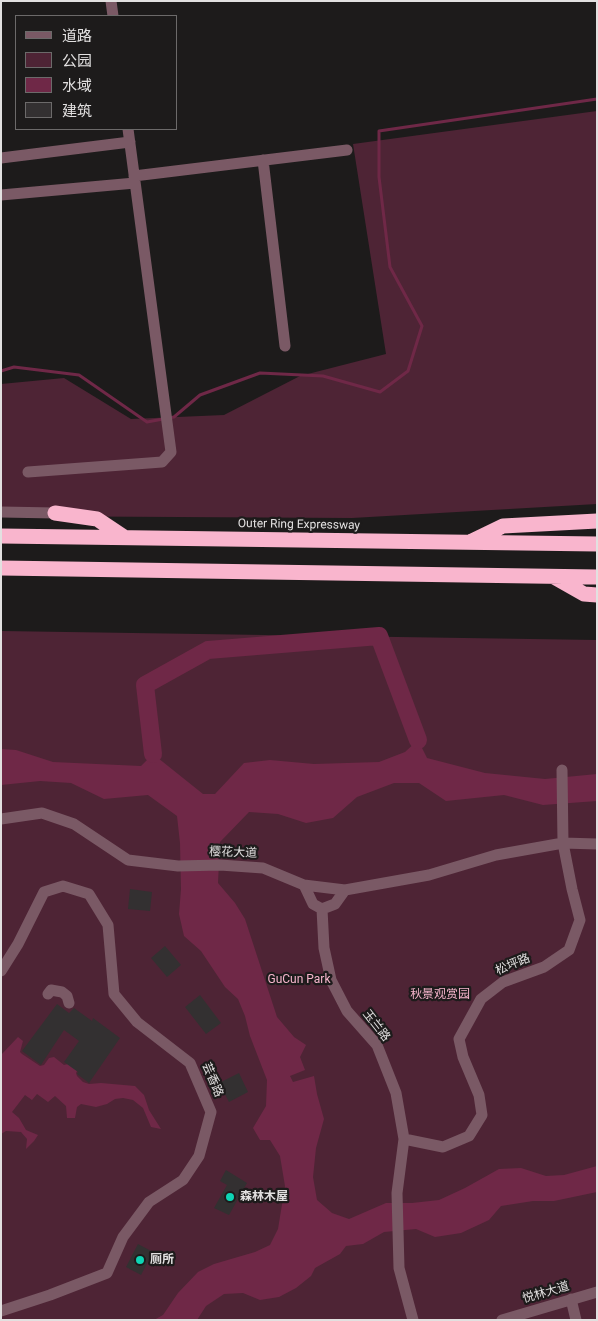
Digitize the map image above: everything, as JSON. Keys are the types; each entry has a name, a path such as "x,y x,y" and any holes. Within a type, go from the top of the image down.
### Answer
{"highway":[{"path":"55,513 97,520 126,538"},
{"path":"468,542 503,526 597,521"},
{"name":"Outer Ring Expressway","path":"1,536 597,544"},
{"path":"1,568 597,577"},
{"path":"552,576 584,594 597,595"}],"street":[{"path":"111,1 113,15"},
{"path":"28,472 162,462 171,452 128,130"},
{"path":"1,158 131,146"},
{"path":"1,195 135,180 263,160 347,150"},
{"path":"263,160 285,346"},
{"path":"1,512 55,513"},
{"name":"松坪路","path":"404,1139 443,1147 469,1136 482,1115 480,1095 463,1057 458,1039 480,999 503,982 544,967 568,950 580,920 572,889 564,843 562,770"},
{"name":"樱花大道","path":"1,819 42,813 74,824 128,860 178,866 220,865 263,868 304,885 345,890"},
{"path":"304,885 313,904 322,908 335,904 345,890 429,875 496,855 564,843 597,844"},
{"name":"芸香路","path":"1,971 18,944 44,892 62,886 89,894 108,925 114,994 137,1022 190,1063 211,1112 199,1156 183,1180 149,1202 123,1238 107,1273 5,1310"},
{"name":"玉兰路","path":"322,908 324,948 331,980 347,1011 377,1045 396,1093 404,1139 397,1193 399,1268 413,1320"},
{"path":"48,994 51,990 62,992 67,996 69,1003"},
{"name":"悦林大道","path":"502,1320 597,1292"},
{"path":"571,1299 576,1320"},
{"path":"5,1310 5,1320"}],"green space":[{"path":"597,111 597,504 352,518 1,516 1,384 64,378 131,419 224,415 300,376 386,354 353,144"},
{"name":"GuCun Park","path":"1,631 597,640 597,1320 1,1320"}],"water":[{"path":"418,740 427,758 485,773 545,779 597,774 597,801 543,805 504,795 446,801 419,783 394,783 357,797 333,818 306,823 278,814 249,812 220,842 218,883 235,903 245,919 277,1017 294,1037 306,1045 300,1057 305,1070 290,1076 293,1082 314,1076 324,1119 316,1148 313,1177 317,1200 332,1213 349,1219 386,1203 439,1200 499,1169 521,1168 546,1176 564,1175 597,1166 597,1192 554,1201 533,1201 501,1206 489,1220 461,1233 435,1237 416,1229 384,1232 363,1244 346,1246 340,1254 315,1268 311,1276 296,1288 279,1297 260,1300 243,1293 224,1294 206,1306 197,1320 154,1320 163,1315 178,1293 198,1272 214,1264 255,1252 270,1245 278,1229 285,1186 280,1156 270,1140 260,1140 253,1128 266,1106 267,1080 238,999 225,987 201,951 184,936 179,914 181,889 180,843 177,816 148,795 104,799 71,783 40,781 1,785 1,749 16,750 53,762 141,766 153,754 203,794 215,794 244,763 270,760 314,764 379,762 405,752"},
{"path":"18,1037 23,1041 20,1052 40,1066 44,1065 49,1058 54,1057 64,1065 68,1064 79,1067 76,1073 83,1082 89,1084 101,1083 135,1086 144,1095 149,1110 161,1129 151,1127 143,1108 133,1100 115,1099 107,1104 96,1107 81,1104 77,1107 75,1118 67,1118 66,1106 55,1096 48,1102 37,1094 32,1100 25,1095 12,1112 19,1118 26,1130 38,1135 34,1141 26,1149 27,1139 21,1132 6,1131 1,1134 1,1055"}],"building":[{"path":"130,889 152,892 150,911 128,909"},
{"path":"165,946 181,965 167,977 151,958"},
{"path":"200,995 221,1023 206,1034 185,1007"},
{"path":"57,1004 69,1013 74,1008 92,1021 93,1018 120,1038 89,1083 64,1062 79,1041 64,1030 41,1065 22,1051"},
{"path":"239,1073 248,1092 229,1102 219,1083"},
{"name":"森林木屋","path":"226,1170 247,1183 229,1215 214,1208 227,1185 220,1181"},
{"name":"厕所","path":"138,1244 153,1252 141,1275 126,1267"}],"waterway":[{"path":"1,371 14,367 79,375 147,422 174,417 200,395 260,373 323,376 380,392 408,371 422,326 390,267 379,177 379,131 597,99"},
{"path":"153,754 145,685 208,650 379,636 418,740"}],"place":[{"name":"森林木屋","path":"230,1197"},
{"name":"厕所","path":"140,1260"}],"park label":[{"name":"秋景观赏园","path":"440,995"}]}
